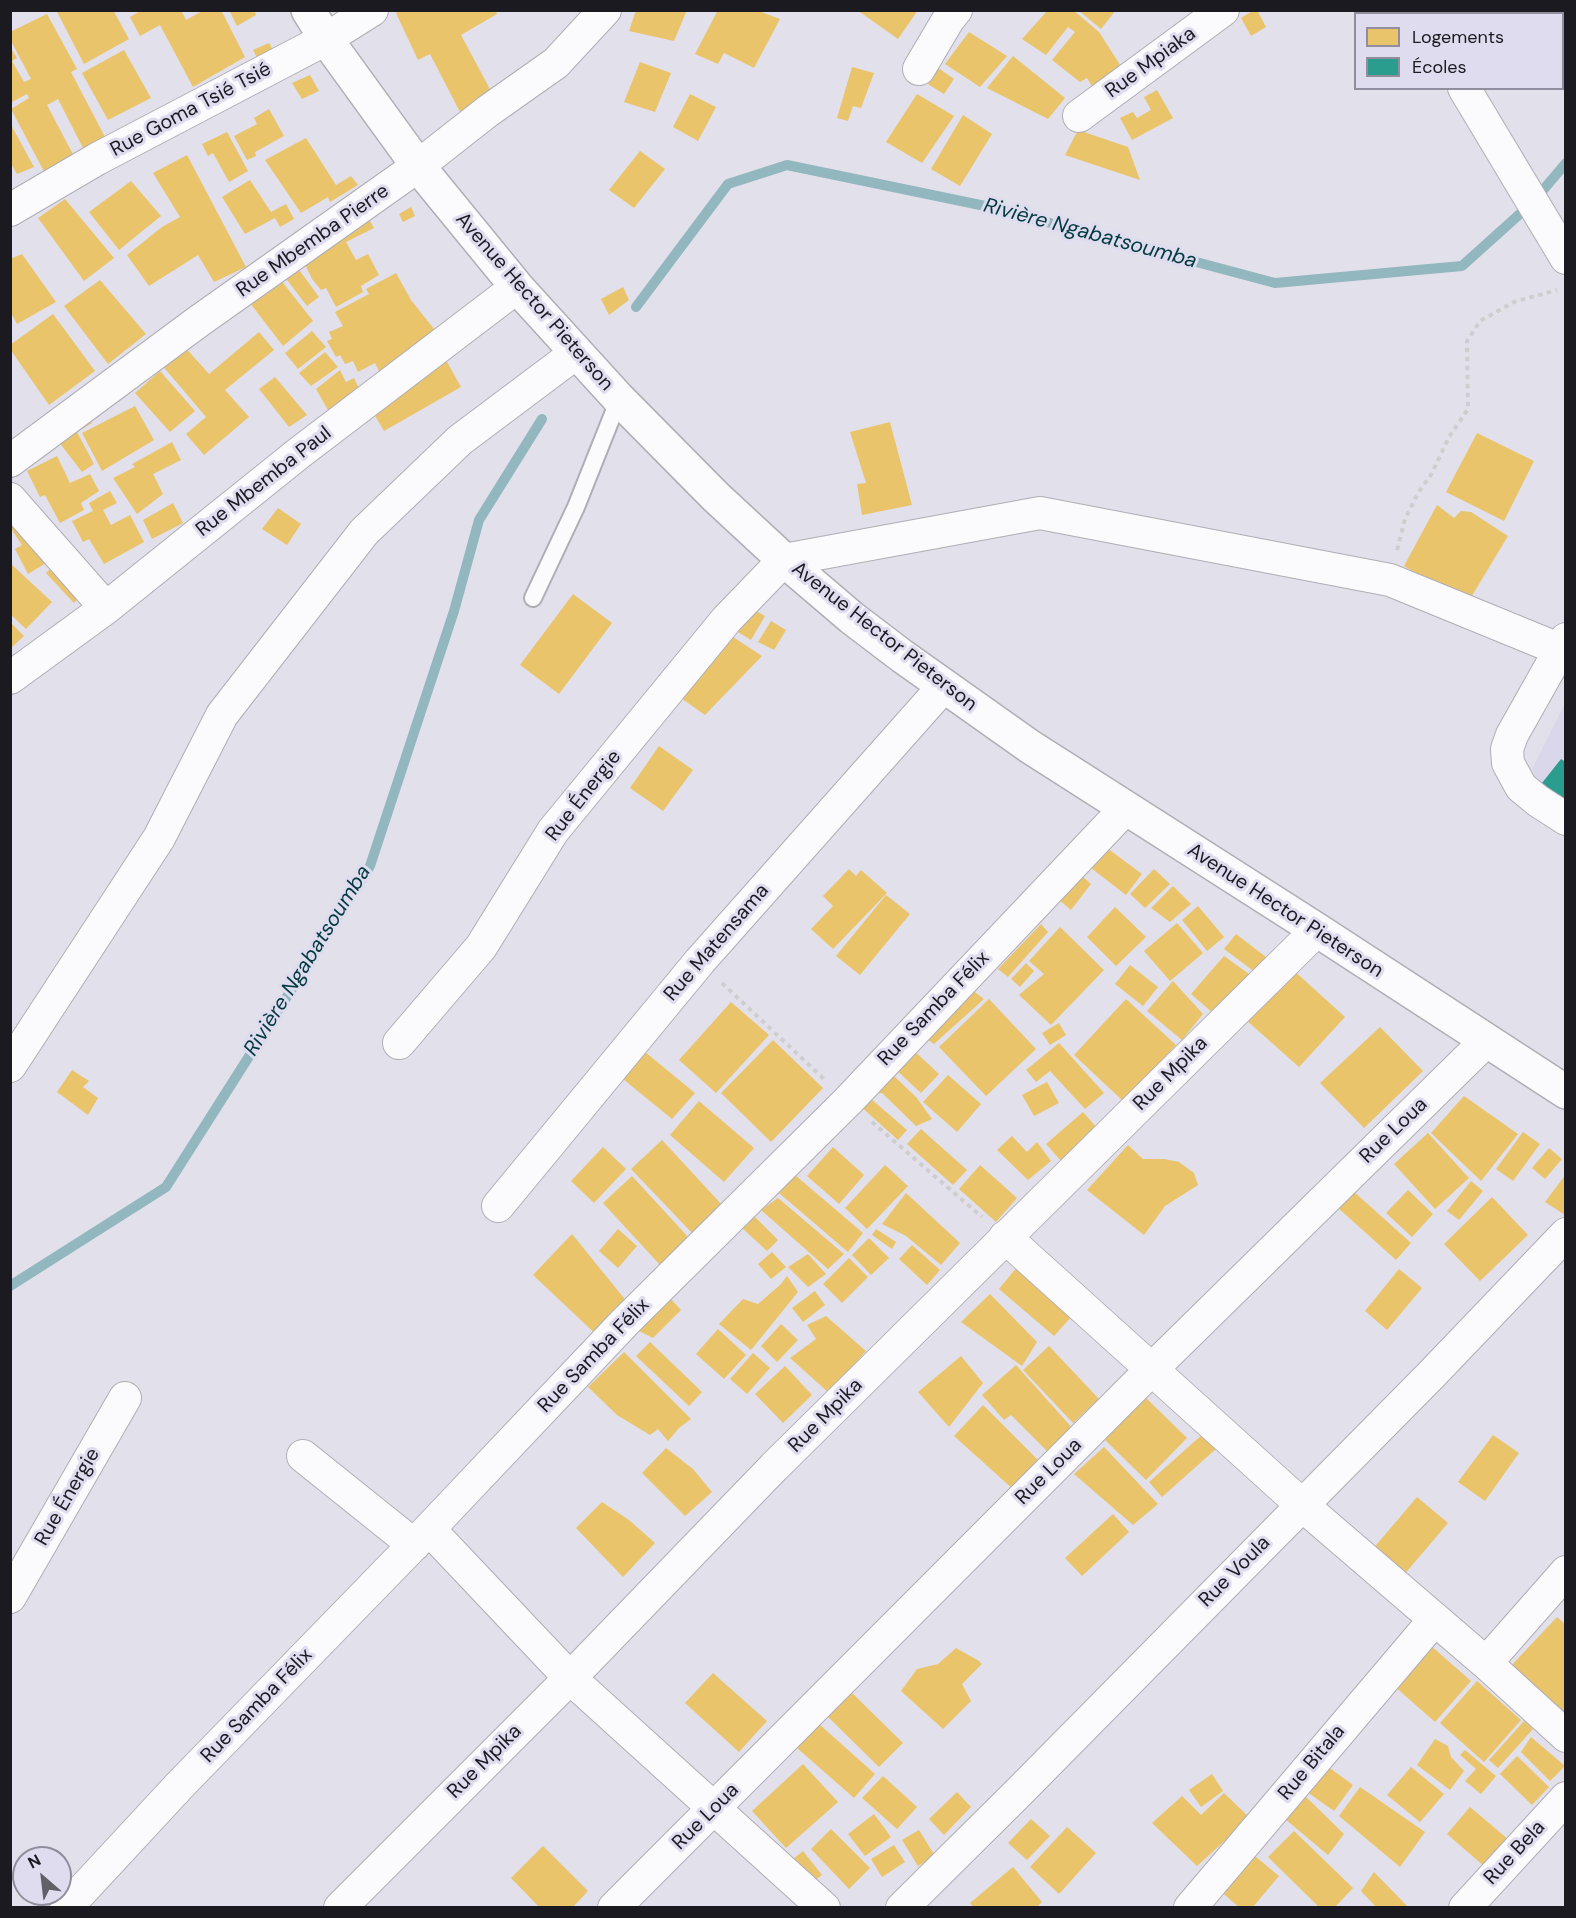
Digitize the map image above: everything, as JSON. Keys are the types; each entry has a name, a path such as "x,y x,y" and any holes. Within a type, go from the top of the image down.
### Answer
{"street":[{"name":"Avenue Hector Pieterson","path":"308,10 326,39 418,166 518,287 619,399 784,560 852,618 1029,746 1566,1092"},
{"name":"Rue Goma Tsié Tsié","path":"10,210 97,159 326,39 372,10"},
{"name":"Rue Mbemba Pierre","path":"10,461 200,321 418,166 488,111 556,63 605,10"},
{"path":"919,69 956,10"},
{"name":"Rue Mpiaka","path":"1079,116 1223,10"},
{"path":"1465,90 1566,258"},
{"name":"Rue Mbemba Paul","path":"10,678 106,608 299,453 518,287"},
{"path":"10,1066 159,838 222,715 364,532 460,440 576,353"},
{"path":"10,499 106,608"},
{"path":"784,560 1040,513 1390,580 1563,644 1512,735 1507,749 1508,763 1521,787 1566,819"},
{"name":"Rue Énergie","path":"399,1043 481,947 553,831 727,619 784,560"},
{"name":"Rue Matensama","path":"498,1206 700,961 944,686"},
{"name":"Rue Samba Félix","path":"66,1908 180,1785 422,1537 625,1322 848,1101 1125,809"},
{"name":"Rue Mpika","path":"340,1908 570,1677 774,1467 1317,930"},
{"name":"Rue Loua","path":"614,1908 1151,1370 1486,1041"},
{"name":"Rue Voula","path":"902,1908 1432,1374 1566,1234"},
{"path":"1005,1237 1302,1505 1486,1663 1566,1736"},
{"name":"Rue Énergie","path":"10,1597 125,1398"},
{"path":"303,1456 422,1537 570,1677 824,1908"},
{"path":"1486,1663 1566,1572"},
{"name":"Rue Bitala","path":"1190,1908 1435,1619"},
{"name":"Rue Bela","path":"1465,1908 1566,1798"}],"lane":[{"path":"533,598 576,507 619,399"}],"path":[{"path":"1390,580 1404,519 1418,493 1431,476 1449,437 1468,409 1467,341 1480,321 1514,302 1566,287"}],"shaded area":[{"path":"1565,703 1565,806 1540,790 1532,769"}],"building: Logements":[{"path":"56,10 113,10 129,39 84,64"},
{"path":"142,10 181,10 186,20 204,10 221,10 245,57 193,87 160,25 140,36 130,17"},
{"path":"229,10 254,10 256,15 237,26"},
{"path":"401,10 495,10 497,14 461,35 492,93 460,112 430,54 418,60 396,13"},
{"path":"636,10 687,10 674,41 629,31"},
{"path":"718,10 756,10 780,19 754,68 724,53 718,64 695,54"},
{"path":"857,10 918,10 898,39"},
{"path":"1048,10 1073,10 1099,32 1124,71 1096,93 1087,78 1080,82 1052,60 1075,32 1068,27 1046,55 1022,39"},
{"path":"1078,10 1116,10 1101,29"},
{"path":"1257,10 1266,27 1251,36 1241,18"},
{"path":"47,14 77,69 71,72 106,139 84,150 58,99 47,105 76,160 47,177 11,109 29,98 27,94 10,103 10,47 17,58 12,61 24,82 31,79 10,39 10,32"},
{"path":"969,32 1007,56 980,87 945,64"},
{"path":"269,43 276,55 260,63 253,50"},
{"path":"124,50 151,98 108,120 82,73"},
{"path":"1013,56 1065,98 1048,119 987,88"},
{"path":"640,62 671,73 655,112 624,102"},
{"path":"934,65 954,79 944,94 923,81"},
{"path":"852,67 874,73 861,108 853,106 848,121 837,118"},
{"path":"310,75 319,91 302,99 292,83"},
{"path":"1157,90 1173,118 1132,140 1120,118 1133,112 1137,118 1151,110 1144,97"},
{"path":"690,94 716,107 698,141 673,127"},
{"path":"917,94 954,116 922,163 886,142"},
{"path":"269,109 284,136 255,152 256,156 247,160 234,136 257,124 254,118"},
{"path":"963,115 992,134 960,186 931,169"},
{"path":"10,123 34,167 17,174 10,162"},
{"path":"1078,130 1128,147 1140,180 1065,155"},
{"path":"227,132 248,171 229,182 213,153 208,156 202,144"},
{"path":"306,138 336,185 351,176 358,185 330,202 328,197 301,213 265,160"},
{"path":"640,151 665,169 634,208 609,190"},
{"path":"187,155 246,267 214,282 198,255 149,286 127,255 162,227 180,217 153,173"},
{"path":"250,180 271,212 286,204 294,219 280,227 275,218 245,234 222,197"},
{"path":"131,181 161,216 119,250 89,212"},
{"path":"65,199 114,258 84,281 38,218"},
{"path":"411,207 415,216 403,222 399,214"},
{"path":"366,214 374,228 346,242 356,260 368,254 379,275 361,286 363,292 336,307 326,288 321,290 312,279 301,256"},
{"path":"22,254 56,302 17,324 10,311 10,259"},
{"path":"297,267 319,297 307,306 284,276"},
{"path":"396,273 411,300 438,334 383,379 375,363 358,372 353,361 345,364 340,355 336,357 327,341 332,339 329,332 343,326 335,312 369,294 366,289"},
{"path":"280,279 313,321 283,346 250,303"},
{"path":"100,280 146,334 108,364 64,306"},
{"path":"623,287 629,300 609,315 601,299"},
{"path":"53,314 95,371 49,405 10,349 10,345"},
{"path":"312,331 326,347 298,369 285,353"},
{"path":"259,332 274,350 225,390 249,417 204,455 186,434 206,417 161,364 183,345 209,374"},
{"path":"325,352 338,367 311,386 299,373"},
{"path":"446,360 461,387 384,431 367,402"},
{"path":"340,370 346,382 354,378 361,392 328,410 316,389"},
{"path":"160,371 195,411 170,432 135,393"},
{"path":"275,377 307,415 289,427 259,389"},
{"path":"135,406 154,440 102,471 82,433"},
{"path":"86,416 92,423 77,432 94,464 82,472 58,441"},
{"path":"890,422 912,505 862,515 857,484 866,483 850,432"},
{"path":"1477,433 1534,461 1504,521 1446,492"},
{"path":"172,442 181,460 153,474 163,494 137,514 113,478 135,467 132,464"},
{"path":"57,456 70,483 90,474 99,491 81,503 84,510 60,523 45,495 40,497 27,471"},
{"path":"110,491 117,503 103,510 111,525 130,515 144,542 104,564 89,539 83,542 72,521 93,511 89,503"},
{"path":"10,502 51,560 28,574 15,549 22,545 10,527"},
{"path":"173,503 183,523 152,539 143,520"},
{"path":"1437,505 1454,518 1461,511 1471,512 1508,536 1467,604 1404,566"},
{"path":"278,508 301,524 287,545 262,529"},
{"path":"57,562 86,591 74,603 46,573"},
{"path":"10,563 52,602 26,629 10,614"},
{"path":"573,594 612,623 559,694 520,665"},
{"path":"747,606 765,616 751,640 733,629"},
{"path":"771,621 786,630 774,650 758,642"},
{"path":"10,622 24,636 10,649"},
{"path":"730,635 762,656 705,715 678,696"},
{"path":"659,746 693,770 663,811 630,788"},
{"path":"1107,848 1142,874 1126,895 1091,868"},
{"path":"849,869 856,876 861,870 887,893 833,949 811,929 833,906 823,896"},
{"path":"1154,869 1170,884 1145,908 1130,894"},
{"path":"1081,875 1091,884 1071,910 1058,899"},
{"path":"1173,886 1191,904 1170,922 1151,908"},
{"path":"886,895 910,914 860,975 836,956"},
{"path":"1198,906 1224,937 1207,951 1182,920"},
{"path":"1115,907 1146,937 1116,966 1087,937"},
{"path":"1177,923 1203,953 1170,981 1144,951"},
{"path":"1041,924 1048,932 1008,977 998,969"},
{"path":"1060,927 1104,970 1051,1025 1019,995 1044,974 1029,961"},
{"path":"1236,934 1266,957 1255,972 1224,949"},
{"path":"1224,956 1256,979 1221,1020 1191,994"},
{"path":"1026,963 1034,971 1020,987 1011,979"},
{"path":"1130,965 1158,987 1143,1006 1115,984"},
{"path":"1291,968 1345,1017 1299,1067 1245,1019"},
{"path":"1173,981 1203,1014 1182,1040 1147,1011"},
{"path":"964,984 984,999 934,1044 918,1033"},
{"path":"989,999 1036,1049 986,1096 939,1047"},
{"path":"1126,999 1176,1045 1123,1101 1074,1055"},
{"path":"731,1002 769,1035 716,1093 679,1060"},
{"path":"1059,1023 1066,1035 1050,1045 1042,1033"},
{"path":"1380,1027 1423,1071 1364,1128 1320,1083"},
{"path":"773,1040 823,1088 771,1142 721,1093"},
{"path":"1059,1043 1104,1093 1085,1109 1050,1071 1036,1082 1026,1070"},
{"path":"910,1047 939,1074 921,1093 892,1066"},
{"path":"645,1052 695,1093 672,1119 623,1079"},
{"path":"72,1070 89,1081 83,1087 98,1098 88,1115 57,1092"},
{"path":"893,1075 916,1097 932,1119 916,1126 882,1093 871,1094"},
{"path":"948,1075 981,1104 957,1132 923,1102"},
{"path":"1047,1082 1059,1103 1034,1116 1022,1095"},
{"path":"1464,1096 1518,1134 1481,1181 1431,1133"},
{"path":"870,1098 907,1130 898,1140 858,1104"},
{"path":"699,1101 754,1148 724,1182 670,1135"},
{"path":"1083,1112 1099,1130 1062,1162 1046,1144"},
{"path":"921,1129 967,1170 953,1185 907,1144"},
{"path":"1523,1132 1540,1144 1513,1181 1496,1169"},
{"path":"1428,1133 1469,1178 1435,1209 1394,1164"},
{"path":"1012,1136 1027,1152 1037,1142 1051,1161 1028,1180 997,1150"},
{"path":"662,1140 723,1206 693,1234 631,1169"},
{"path":"1128,1145 1143,1159 1179,1162 1194,1173 1198,1185 1165,1206 1144,1235 1087,1190"},
{"path":"603,1147 626,1169 594,1203 571,1181"},
{"path":"833,1147 864,1175 839,1204 807,1176"},
{"path":"1549,1148 1562,1159 1545,1179 1532,1168"},
{"path":"885,1165 908,1186 867,1229 845,1208"},
{"path":"980,1165 1017,1198 996,1222 959,1189"},
{"path":"1566,1174 1566,1214 1565,1215 1545,1202"},
{"path":"795,1175 863,1233 848,1252 779,1193"},
{"path":"632,1176 689,1238 660,1265 603,1203"},
{"path":"1471,1181 1483,1191 1459,1220 1447,1211"},
{"path":"1352,1190 1411,1243 1396,1260 1337,1207"},
{"path":"1408,1190 1433,1214 1412,1237 1386,1213"},
{"path":"906,1193 960,1243 941,1265 906,1236 882,1224"},
{"path":"1492,1197 1528,1235 1480,1281 1444,1244"},
{"path":"778,1198 844,1254 828,1269 761,1210"},
{"path":"752,1214 778,1240 767,1251 740,1226"},
{"path":"618,1229 637,1246 618,1268 599,1251"},
{"path":"876,1229 896,1242 892,1249 872,1235"},
{"path":"572,1234 632,1308 602,1340 533,1275"},
{"path":"869,1238 889,1258 871,1275 852,1255"},
{"path":"912,1245 940,1270 927,1285 899,1259"},
{"path":"772,1252 786,1267 771,1279 758,1264"},
{"path":"808,1254 826,1274 808,1287 788,1267"},
{"path":"849,1258 868,1277 842,1303 823,1284"},
{"path":"1017,1267 1073,1315 1054,1336 999,1289"},
{"path":"1399,1269 1422,1288 1387,1330 1365,1311"},
{"path":"787,1276 798,1292 751,1350 719,1324 743,1299 758,1304"},
{"path":"815,1291 825,1305 803,1322 792,1308"},
{"path":"990,1294 1037,1342 1022,1366 961,1322"},
{"path":"668,1296 681,1310 653,1338 637,1330"},
{"path":"826,1316 866,1351 829,1393 790,1358 816,1339 807,1325"},
{"path":"781,1324 798,1340 777,1362 761,1346"},
{"path":"718,1329 746,1355 724,1379 696,1354"},
{"path":"650,1342 702,1392 689,1406 636,1356"},
{"path":"1049,1346 1099,1399 1073,1423 1023,1370"},
{"path":"624,1352 691,1419 668,1441 658,1429 650,1435 617,1415 588,1387"},
{"path":"753,1353 770,1368 747,1394 730,1379"},
{"path":"961,1356 983,1383 949,1427 918,1392"},
{"path":"1016,1365 1074,1430 1047,1451 1011,1415 1004,1420 982,1395"},
{"path":"785,1366 812,1395 783,1423 755,1394"},
{"path":"1144,1396 1187,1438 1146,1480 1103,1438"},
{"path":"983,1405 1040,1462 1015,1491 954,1436"},
{"path":"1204,1433 1217,1448 1162,1497 1149,1482"},
{"path":"1493,1435 1519,1453 1485,1501 1458,1482"},
{"path":"1104,1447 1158,1504 1133,1525 1074,1474"},
{"path":"666,1448 693,1469 712,1492 685,1516 642,1473"},
{"path":"1417,1497 1448,1523 1403,1576 1372,1550"},
{"path":"602,1502 629,1520 655,1543 623,1577 576,1528"},
{"path":"1113,1514 1129,1532 1082,1576 1065,1558"},
{"path":"1557,1617 1566,1625 1566,1713 1561,1717 1509,1668"},
{"path":"1430,1645 1471,1681 1435,1722 1393,1685"},
{"path":"956,1648 982,1664 962,1684 971,1701 943,1729 901,1691 917,1669 938,1664"},
{"path":"713,1673 767,1721 739,1752 685,1703"},
{"path":"1477,1681 1521,1720 1484,1762 1440,1723"},
{"path":"850,1691 903,1743 879,1767 826,1715"},
{"path":"1524,1721 1533,1729 1498,1768 1489,1760"},
{"path":"819,1724 875,1774 854,1798 797,1748"},
{"path":"1531,1737 1565,1766 1550,1781 1521,1752"},
{"path":"1435,1739 1448,1746 1451,1757 1464,1771 1450,1790 1417,1765"},
{"path":"1465,1750 1496,1776 1481,1794 1465,1781 1476,1769 1460,1755"},
{"path":"1517,1756 1549,1787 1532,1805 1500,1774"},
{"path":"1323,1763 1353,1785 1334,1811 1303,1789"},
{"path":"803,1764 838,1802 786,1848 752,1811"},
{"path":"1411,1767 1444,1794 1420,1822 1387,1795"},
{"path":"1212,1774 1223,1791 1201,1807 1189,1790"},
{"path":"883,1776 917,1807 897,1829 862,1798"},
{"path":"1360,1787 1425,1832 1400,1867 1339,1816"},
{"path":"957,1792 971,1807 944,1835 929,1819"},
{"path":"1224,1793 1250,1818 1197,1866 1152,1823 1182,1796 1201,1815"},
{"path":"1303,1794 1344,1834 1328,1855 1279,1814"},
{"path":"1470,1807 1509,1840 1485,1867 1447,1834"},
{"path":"874,1814 891,1837 865,1856 848,1834"},
{"path":"1031,1819 1050,1836 1027,1860 1008,1843"},
{"path":"1067,1827 1096,1853 1059,1894 1030,1867"},
{"path":"831,1829 870,1868 849,1889 811,1849"},
{"path":"919,1830 935,1856 918,1866 902,1840"},
{"path":"1294,1831 1353,1888 1334,1908 1320,1908 1268,1857"},
{"path":"894,1845 905,1862 882,1877 871,1859"},
{"path":"543,1846 588,1891 572,1908 540,1908 511,1878"},
{"path":"803,1851 822,1875 806,1887 788,1863"},
{"path":"1250,1852 1279,1876 1252,1908 1240,1908 1218,1889"},
{"path":"1013,1867 1042,1902 1036,1908 974,1908 970,1903"},
{"path":"1374,1872 1409,1908 1377,1908 1361,1891"}],"building: Écoles":[{"path":"1561,759 1566,762 1566,801 1542,783"}],"waterway":[{"name":"Rivière Ngabatsoumba","path":"636,307 728,184 787,165 990,207 1275,283 1462,266 1532,203 1566,163"},
{"name":"Rivière Ngabatsoumba","path":"10,1286 166,1187 370,866 454,611 479,520 542,419"}]}
